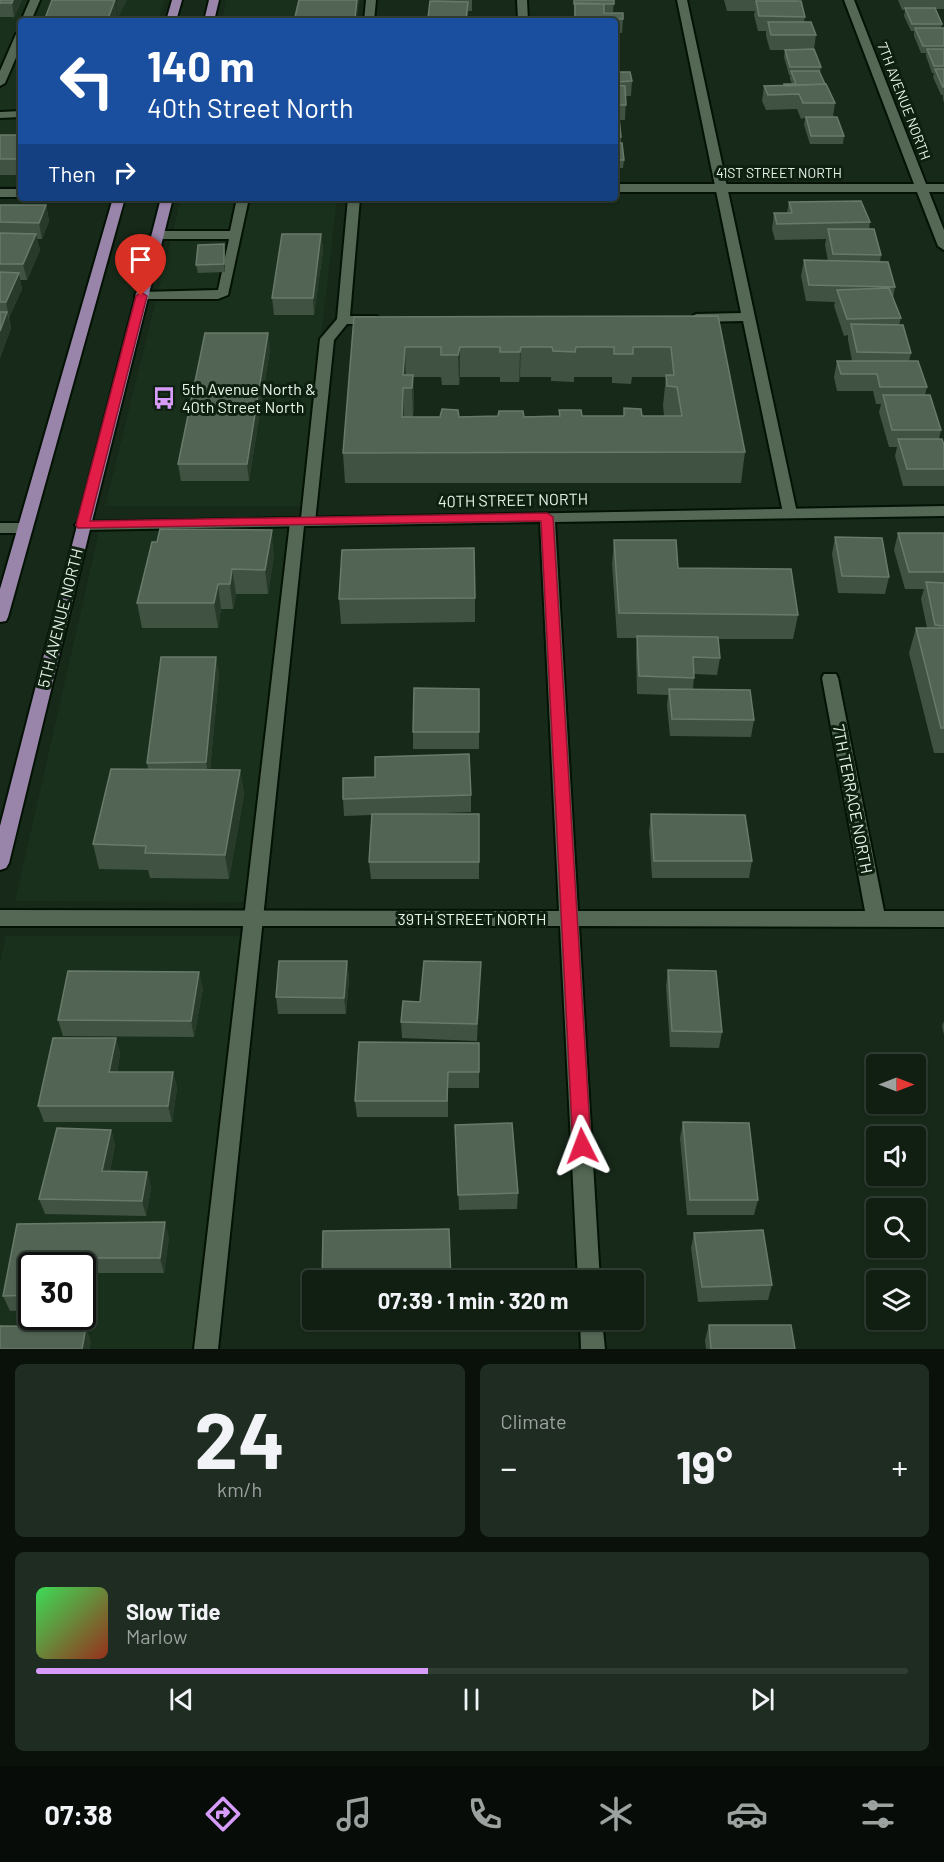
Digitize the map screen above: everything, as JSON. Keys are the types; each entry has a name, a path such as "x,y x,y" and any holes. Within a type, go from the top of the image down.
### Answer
{"main road":[{"path":"172,18 177,0"},
{"path":"210,18 214,0"},
{"path":"0,617 118,201"},
{"name":"5TH AVENUE NORTH","path":"0,863 166,201"}],"street":[{"path":"27,18 35,0"},
{"path":"369,18 371,0"},
{"path":"522,0 523,18"},
{"path":"682,0 790,513"},
{"name":"7TH AVENUE NORTH","path":"849,0 944,246"},
{"path":"0,83 18,41"},
{"path":"0,115 18,114"},
{"name":"41ST STREET NORTH","path":"618,188 944,188"},
{"path":"0,193 18,193"},
{"path":"141,296 218,296 224,292 242,201"},
{"path":"206,1349 253,919 302,522 327,339 343,320 354,201"},
{"path":"157,235 235,235"},
{"path":"677,318 749,317"},
{"path":"343,320 391,320"},
{"name":"40TH STREET NORTH","path":"83,525 944,511"},
{"path":"547,517 588,1270"},
{"path":"0,528 25,528"},
{"name":"7TH TERRACE NORTH","path":"830,678 876,920"},
{"name":"39TH STREET NORTH","path":"0,918 943,922"},
{"path":"592,1330 593,1349"}],"shaded area":[{"path":"5,0 165,0 159,18 18,18 18,186 0,186 0,11"},
{"path":"226,0 360,0 357,18 223,18"},
{"path":"181,201 337,201 302,506 105,506"},
{"path":"100,527 300,528 257,902 15,901"},
{"path":"6,936 253,936 206,1349 0,1349 0,962"}],"building":[{"path":"0,0 13,0 12,3 0,3"},
{"path":"52,0 115,0 108,18 45,18"},
{"path":"299,0 357,0 355,17 295,17"},
{"path":"574,0 614,0 614,4 574,4"},
{"path":"430,1 468,2 466,18 428,18"},
{"path":"756,1 801,1 805,17 759,16"},
{"path":"575,3 604,4 604,13 623,13 623,19 575,18"},
{"path":"905,8 935,8 942,24 912,24"},
{"path":"294,17 358,17 358,18"},
{"path":"768,22 811,22 816,35 771,35"},
{"path":"915,28 944,28 944,46 923,46"},
{"path":"814,49 821,67 790,67 785,50"},
{"path":"927,49 944,49 944,66 934,66"},
{"path":"935,69 944,69 944,87 943,87"},
{"path":"791,71 819,71 825,84 785,86 784,84 796,84"},
{"path":"618,72 630,72 632,81 618,82"},
{"path":"826,84 835,103 803,103 799,94 768,95 764,86"},
{"path":"618,85 625,86 626,105 618,105"},
{"path":"618,117 619,117 621,137 618,137"},
{"path":"806,117 837,117 844,136 811,136"},
{"path":"0,135 18,135 18,159 0,159"},
{"path":"618,143 622,143 624,160 618,160"},
{"path":"861,201 870,222 777,224 774,213 792,213 789,202"},
{"path":"0,205 46,205 39,223 0,222"},
{"path":"828,229 874,229 881,255 833,254"},
{"path":"0,233 36,234 23,264 0,264"},
{"path":"282,234 321,234 313,298 272,298"},
{"path":"224,244 224,264 196,265 198,245"},
{"path":"804,260 888,262 895,287 809,285"},
{"path":"0,272 19,273 6,302 0,302"},
{"path":"889,288 901,318 847,319 837,290"},
{"path":"0,312 7,312 0,331"},
{"path":"718,316 745,452 343,453 354,317","holes":["405,347 441,347 441,355 458,355 460,347 500,347 500,352 520,352 521,347 552,347 553,351 575,352 576,347 614,347 614,354 633,354 633,347 671,347 674,375 666,375 667,386 677,387 682,416 642,416 641,409 624,408 624,416 582,416 581,410 559,410 560,416 524,417 523,411 499,411 498,416 459,417 458,410 442,409 440,417 402,417 403,388 412,388 413,375 403,375"]},
{"path":"851,324 903,325 911,353 857,352"},
{"path":"205,333 268,333 247,464 178,464"},
{"path":"837,361 918,361 927,387 880,387 877,374 841,374"},
{"path":"883,395 930,395 941,430 892,430"},
{"path":"898,439 942,439 944,469 907,469"},
{"path":"160,529 272,530 265,570 232,569 230,584 218,584 214,603 137,603 152,542 157,542"},
{"path":"898,533 944,533 944,572 909,572"},
{"path":"835,537 882,538 889,577 842,576"},
{"path":"614,540 676,540 678,568 791,569 798,615 619,613"},
{"path":"474,548 475,598 339,599 342,550"},
{"path":"926,582 944,583 944,626 935,625"},
{"path":"916,628 944,628 944,728 941,728"},
{"path":"637,636 718,637 720,658 693,657 694,678 639,676"},
{"path":"161,657 216,657 206,762 147,763"},
{"path":"414,688 479,689 479,732 413,732"},
{"path":"669,689 750,690 754,720 672,719"},
{"path":"469,754 471,795 343,799 343,778 375,777 375,757"},
{"path":"111,769 240,770 225,855 145,853 146,846 93,844"},
{"path":"372,814 479,814 479,862 369,862"},
{"path":"651,814 745,815 752,861 654,861"},
{"path":"279,961 347,961 344,998 276,997"},
{"path":"424,961 481,962 477,1024 401,1022 403,1001 420,1002"},
{"path":"668,970 716,971 722,1032 672,1031"},
{"path":"68,971 199,972 191,1021 58,1020"},
{"path":"53,1038 116,1038 109,1072 173,1072 168,1106 38,1106"},
{"path":"359,1042 479,1043 479,1072 448,1072 447,1101 355,1101"},
{"path":"683,1122 749,1123 758,1200 690,1200"},
{"path":"512,1123 518,1193 458,1195 455,1125"},
{"path":"57,1128 111,1130 102,1171 147,1172 142,1201 39,1199"},
{"path":"165,1222 160,1258 96,1258 96,1252 18,1252 18,1295 3,1296 17,1224"},
{"path":"449,1229 451,1270 322,1270 323,1231"},
{"path":"763,1230 772,1285 702,1287 694,1233"},
{"path":"709,1325 791,1325 795,1349 711,1349"},
{"path":"0,1326 18,1326 18,1330 85,1330 82,1349 0,1349"}],"place":[{"name":"5th Avenue North & 40th Street North","path":"164,398"}],"route":[{"path":"141,296 83,525 547,517 582,1146"}]}
